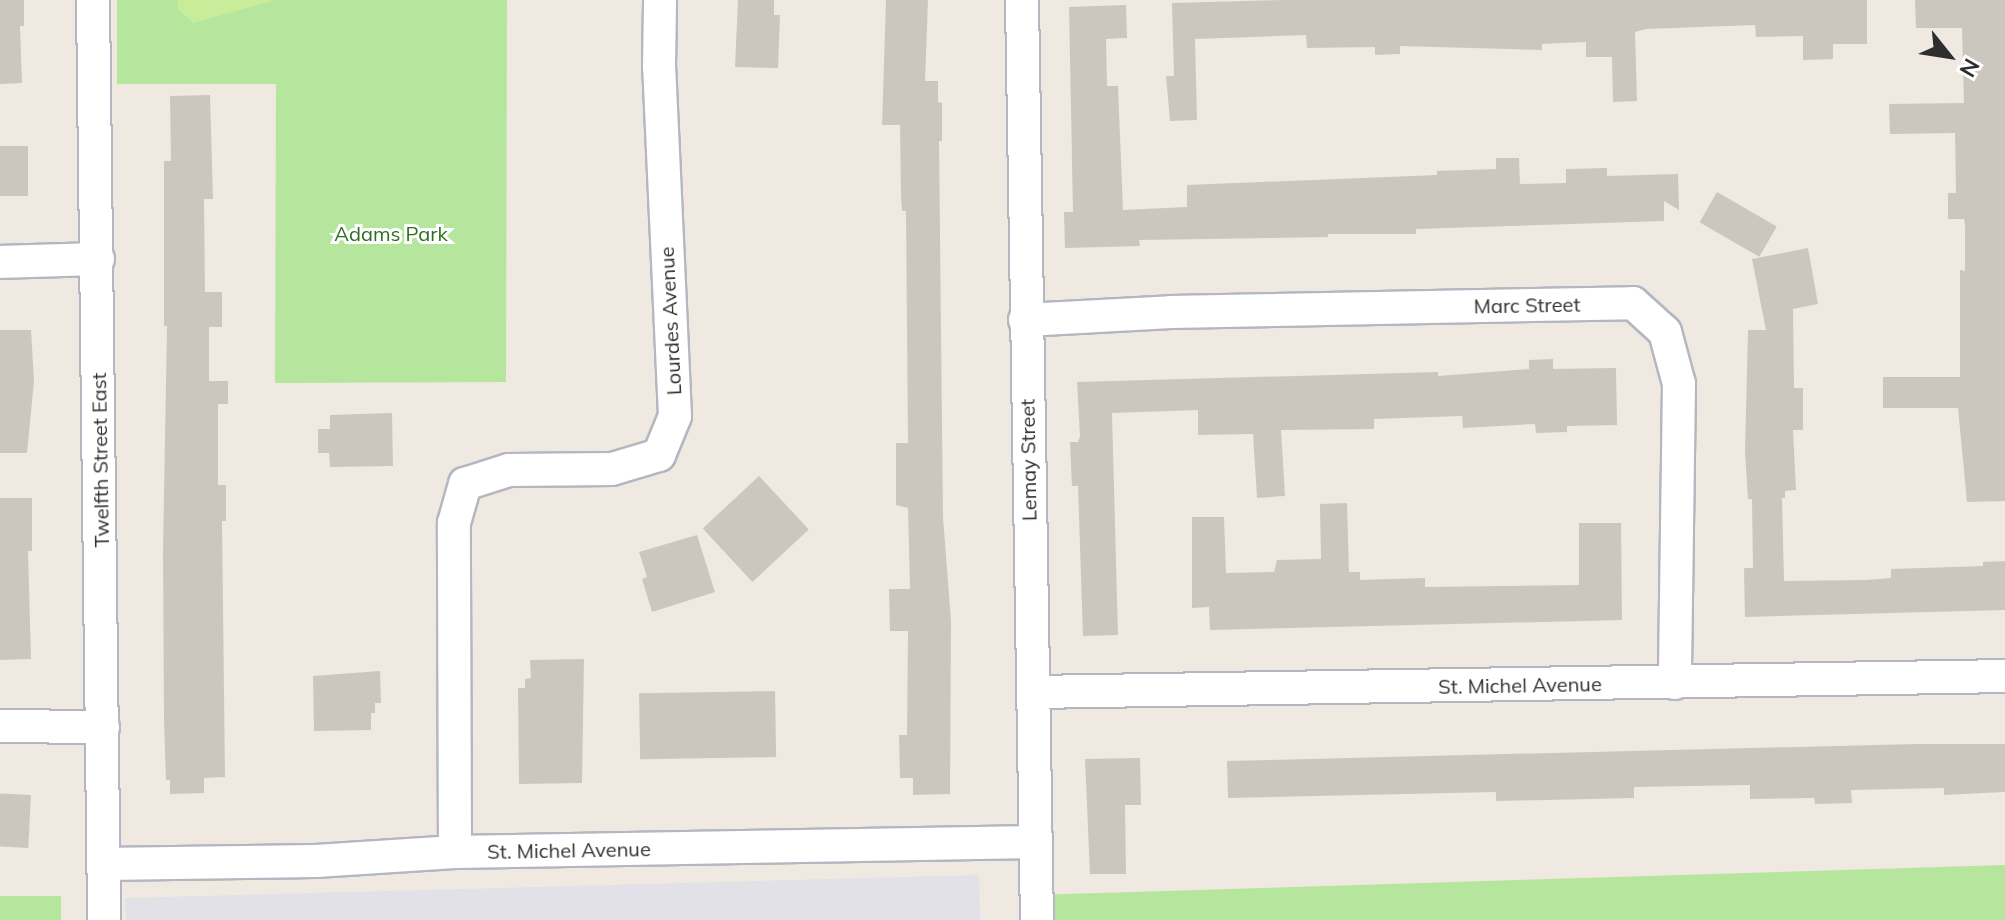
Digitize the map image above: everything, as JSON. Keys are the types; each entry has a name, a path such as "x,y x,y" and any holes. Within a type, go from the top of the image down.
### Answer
{"street":[{"name":"Twelfth Street East","path":"93,0 104,920"},
{"name":"Lourdes Avenue","path":"455,852 454,523 465,484 509,470 612,469 659,455 675,416 659,67 660,0"},
{"name":"Lemay Street","path":"1022,0 1037,920"},
{"path":"0,262 98,259"},
{"name":"Marc Street","path":"1025,320 1171,312 1633,303 1665,332 1679,384 1675,683"},
{"name":"St. Michel Avenue","path":"1034,692 2005,676"},
{"path":"0,726 103,727"},
{"name":"St. Michel Avenue","path":"103,864 316,861 455,852 1036,842"}],"shaded area":[{"path":"979,875 980,920 126,920 125,898"}],"green space":[{"name":"Adams Park","path":"117,0 507,0 506,382 275,383 276,84 117,84"},
{"path":"178,0 276,0 193,23 177,8"},
{"path":"2005,865 2005,920 1035,920 1034,895"},
{"path":"0,896 61,896 61,920 0,920"}],"building":[{"path":"0,0 24,0 24,26 20,26 22,83 0,84"},
{"path":"738,0 774,0 774,15 780,15 778,68 735,67"},
{"path":"886,0 928,0 925,81 938,81 938,102 942,103 942,141 939,141 943,517 951,621 950,794 913,795 913,778 900,778 899,735 907,735 908,631 890,631 889,589 910,589 908,508 896,505 896,443 908,443 906,211 902,211 900,125 882,125"},
{"path":"1283,0 1867,0 1867,44 1833,44 1833,59 1803,60 1803,36 1756,37 1755,25 1646,29 1635,32 1637,101 1613,102 1612,57 1586,57 1586,42 1542,44 1542,50 1400,46 1400,54 1375,55 1375,47 1307,48 1306,35 1195,39 1197,120 1170,121 1166,76 1174,76 1172,3"},
{"path":"1915,0 2005,0 2005,501 1967,502 1958,408 1883,408 1883,377 1960,377 1960,270 1965,271 1965,225 1964,219 1948,219 1948,193 1956,193 1955,133 1890,134 1889,104 1964,103 1962,28 1916,28"},
{"path":"1126,5 1127,38 1106,39 1107,86 1118,86 1123,210 1187,207 1187,185 1437,175 1437,171 1496,169 1496,158 1519,158 1520,184 1566,183 1566,169 1607,168 1607,176 1678,174 1679,210 1664,201 1664,221 1416,229 1416,234 1139,240 1140,246 1065,248 1064,212 1073,212 1069,7"},
{"path":"210,95 213,199 204,199 205,292 222,292 222,327 209,327 209,381 228,381 228,404 218,404 218,485 226,485 226,521 222,521 225,777 204,778 204,793 170,794 170,780 166,780 164,720 167,326 164,326 164,161 171,161 170,96"},
{"path":"0,146 28,146 28,196 0,196"},
{"path":"1717,192 1777,227 1759,257 1700,222"},
{"path":"1808,248 1818,304 1793,309 1794,388 1803,388 1803,430 1793,430 1796,490 1785,491 1785,498 1782,498 1784,581 1891,578 1891,569 1983,566 1983,562 2005,561 2005,610 1745,617 1744,568 1753,568 1752,499 1748,499 1745,452 1748,330 1766,330 1752,259"},
{"path":"0,330 31,330 34,381 27,453 0,453"},
{"path":"1553,359 1553,369 1616,368 1617,425 1567,426 1567,432 1536,433 1535,424 1463,428 1462,416 1374,419 1374,429 1281,430 1285,496 1257,498 1253,434 1198,435 1198,410 1112,413 1118,635 1083,636 1078,486 1072,486 1070,442 1078,442 1080,436 1077,382 1438,372 1438,376 1529,369 1529,360"},
{"path":"392,413 393,466 330,467 329,453 318,453 318,429 330,429 330,415"},
{"path":"759,476 809,529 752,582 703,529"},
{"path":"0,498 32,498 32,551 28,551 31,659 0,660"},
{"path":"1347,503 1349,572 1360,572 1360,580 1425,578 1425,587 1579,585 1579,523 1621,523 1622,620 1210,630 1209,607 1192,608 1192,517 1224,517 1226,573 1274,572 1277,560 1321,559 1320,504"},
{"path":"697,535 715,592 652,612 642,579 647,577 639,552"},
{"path":"584,659 582,783 519,784 518,688 525,688 525,679 531,678 530,660"},
{"path":"380,671 381,703 375,703 375,713 371,713 371,730 314,731 313,676"},
{"path":"775,691 776,757 640,759 639,693"},
{"path":"2005,744 2005,792 1944,795 1944,788 1851,790 1852,803 1815,804 1814,798 1750,799 1750,785 1634,787 1634,798 1496,801 1496,792 1228,798 1227,761"},
{"path":"1140,758 1141,805 1125,805 1126,874 1090,874 1085,759"},
{"path":"0,793 31,795 28,848 0,846"}]}
